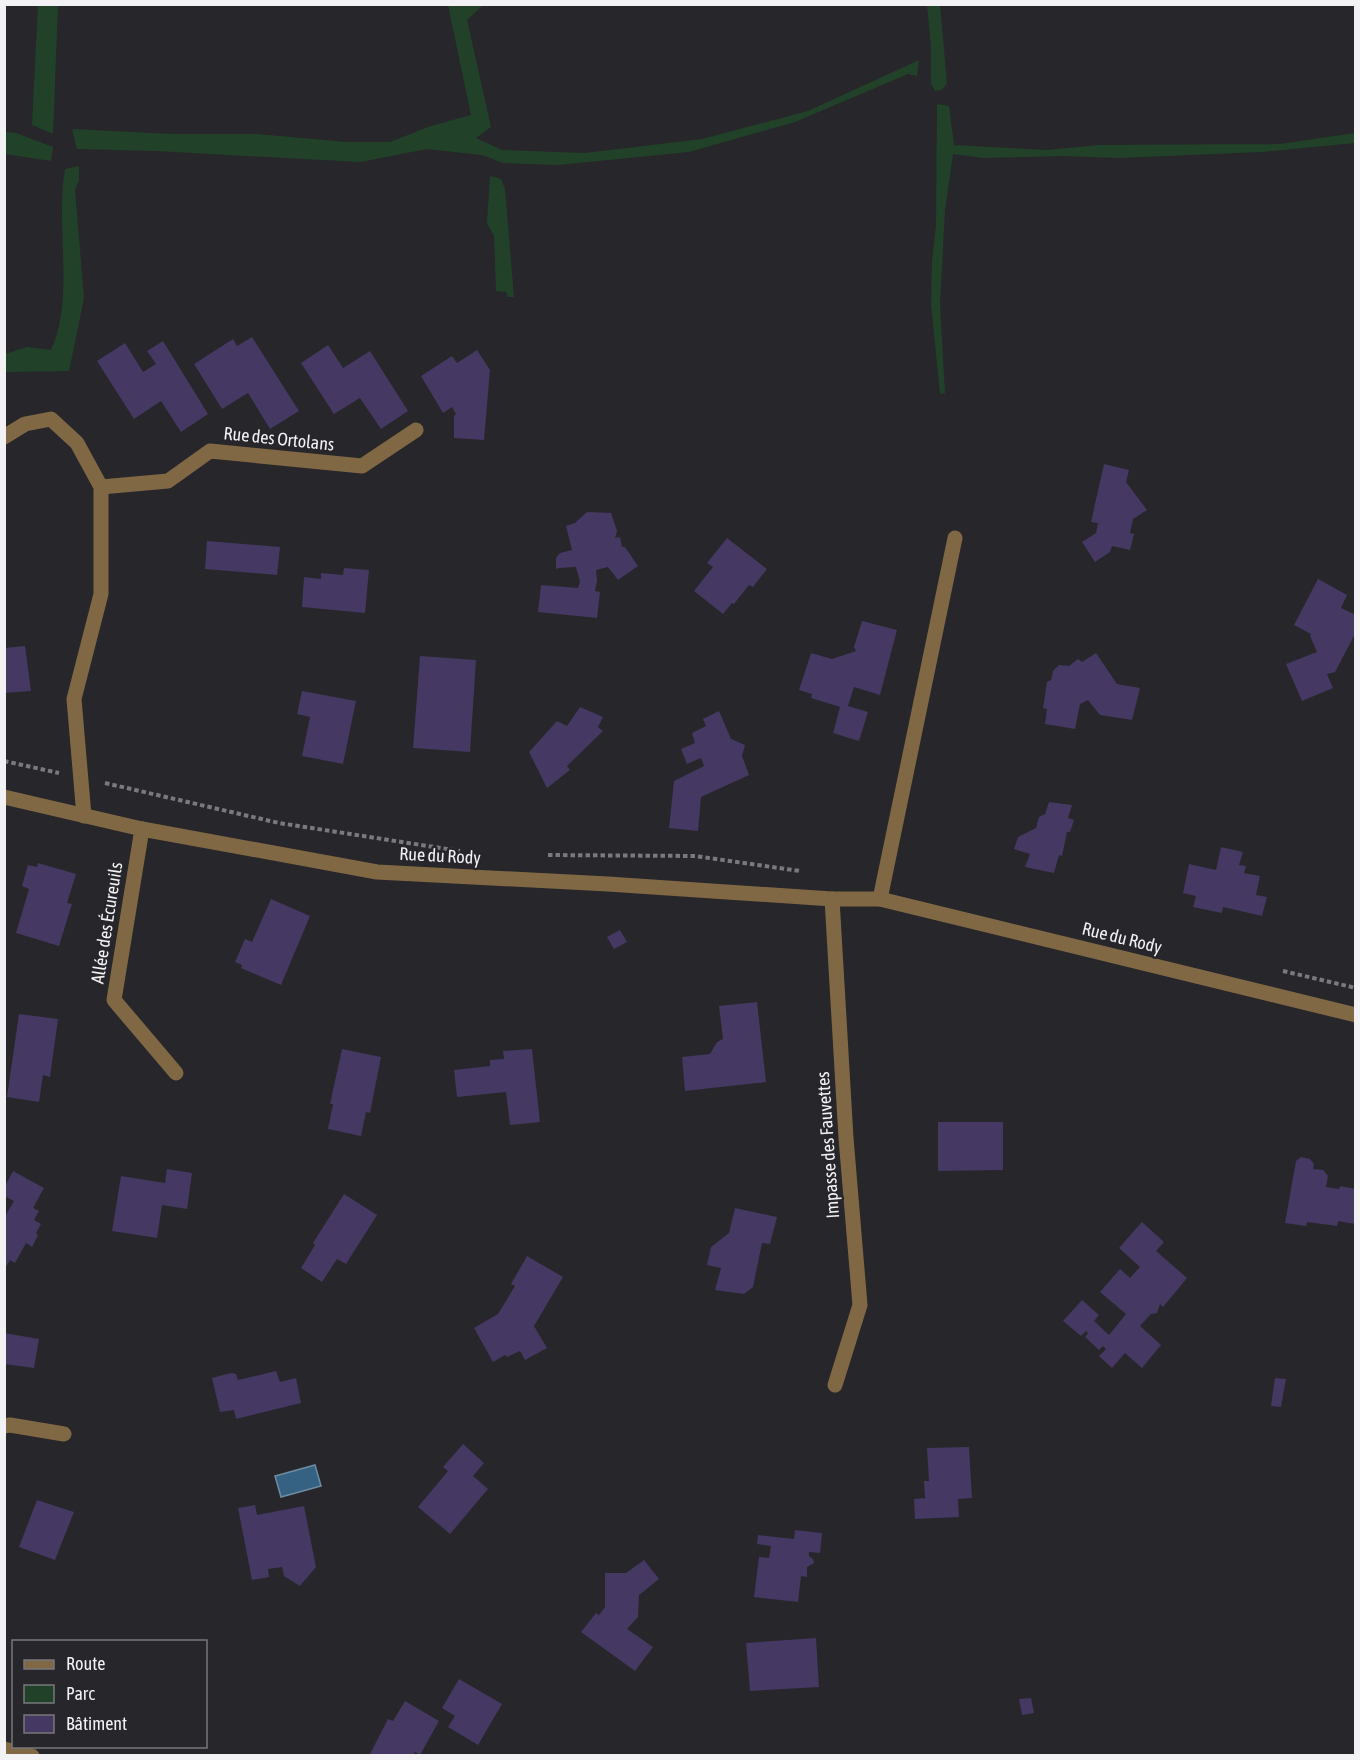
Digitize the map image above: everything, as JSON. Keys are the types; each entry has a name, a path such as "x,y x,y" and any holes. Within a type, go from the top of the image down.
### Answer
{"street":[{"path":"4,437 25,424 51,419 76,443 101,487 101,594 74,699 84,816"},
{"name":"Rue des Ortolans","path":"101,487 168,480 210,452 362,466 416,430"},
{"path":"880,899 955,538"},
{"name":"Rue du Rody","path":"4,797 142,830 377,872 832,899 880,899 1356,1015"},
{"name":"Allée des Écureuils","path":"142,830 114,1000 176,1073"},
{"name":"Impasse des Fauvettes","path":"832,899 846,1138 860,1305 835,1385"},
{"path":"4,1426 64,1434"},
{"path":"4,1749 32,1755"}],"path":[{"path":"4,761 81,778"}],"green space":[{"path":"38,5 58,5 53,134 32,125"},
{"path":"448,5 495,5 482,6 467,20 491,127 476,138 502,150 585,153 702,139 808,111 919,60 917,76 908,74 795,122 689,152 558,165 503,163 482,155 427,149 360,162 77,149 72,129 172,134 257,134 346,142 390,142 431,126 471,115"},
{"path":"927,5 940,5 947,84 941,90 935,91 931,83"},
{"path":"937,104 949,106 954,145 1047,150 1099,145 1280,144 1355,133 1355,143 1263,152 1119,158 1063,156 983,158 953,154 945,210 940,304 945,393 940,394 931,304 936,225"},
{"path":"5,132 16,133 53,147 51,161 5,154"},
{"path":"79,166 79,180 75,190 84,298 69,371 5,372 5,354 27,347 51,350 62,308 62,214 65,169"},
{"path":"490,176 501,179 505,189 514,297 508,297 506,292 496,291 494,236 487,223"}],"water":[{"path":"315,1465 321,1486 281,1497 275,1476"}],"building":[{"path":"252,337 299,411 270,429 248,393 222,409 194,364 233,339 237,346"},
{"path":"163,341 208,414 181,432 161,401 134,419 97,361 125,343 143,372 156,364 147,351"},
{"path":"328,345 343,368 370,351 408,411 381,429 360,398 334,414 301,363"},
{"path":"477,350 490,370 484,440 454,438 454,416 456,414 452,407 443,413 421,376 452,356 457,363"},
{"path":"1104,464 1129,470 1126,482 1147,510 1133,519 1130,533 1134,534 1130,550 1112,546 1110,552 1095,562 1082,542 1096,533 1098,523 1091,522"},
{"path":"587,512 611,513 617,531 615,538 620,537 622,547 625,547 638,566 618,580 608,567 596,570 595,591 600,592 597,618 538,612 541,585 578,588 580,582 576,567 556,569 556,558 560,553 572,550 566,526 575,523"},
{"path":"727,538 767,569 753,587 749,585 723,614 694,591 713,567 707,563"},
{"path":"207,541 280,547 277,575 205,569"},
{"path":"344,568 369,570 365,613 302,607 304,577 321,579 321,573 343,575"},
{"path":"1318,579 1347,595 1341,608 1356,615 1356,632 1335,672 1327,674 1333,688 1302,701 1286,664 1317,652 1311,634 1294,625"},
{"path":"862,621 897,630 880,695 854,687 848,706 868,712 859,741 833,733 840,707 811,698 812,694 799,690 811,653 832,659 856,651 854,647"},
{"path":"25,646 31,691 4,693 4,648"},
{"path":"1096,653 1117,684 1140,688 1132,720 1100,715 1088,700 1080,704 1075,729 1045,724 1047,709 1043,708 1047,682 1051,680 1053,671 1059,665 1069,666 1078,659 1082,662"},
{"path":"420,656 476,660 470,752 413,748"},
{"path":"302,691 356,701 343,764 302,756 310,717 297,714"},
{"path":"580,707 603,717 598,727 603,731 567,766 570,770 547,788 529,752 557,721 567,726"},
{"path":"719,711 731,739 745,745 742,756 749,775 701,797 698,831 669,828 674,781 704,766 701,758 687,764 681,749 695,743 692,733 706,726 703,719"},
{"path":"1049,802 1072,805 1068,818 1074,820 1070,832 1067,832 1062,856 1059,855 1054,873 1025,867 1030,854 1014,849 1018,837 1036,828 1039,817 1045,814"},
{"path":"1221,847 1243,852 1239,865 1246,866 1244,873 1260,876 1256,895 1267,897 1262,916 1223,907 1222,913 1193,907 1196,896 1183,893 1189,864 1216,870"},
{"path":"38,863 76,874 67,903 72,904 59,946 16,933 29,889 22,886 28,865 37,867"},
{"path":"271,899 310,916 281,985 241,968 242,965 235,962 245,939 252,942"},
{"path":"620,930 627,942 614,949 607,937"},
{"path":"757,1002 766,1082 685,1091 682,1057 710,1054 717,1042 723,1039 719,1006"},
{"path":"19,1014 58,1019 50,1077 43,1075 39,1102 7,1097"},
{"path":"342,1049 381,1057 370,1113 366,1112 361,1136 328,1129 333,1104 330,1104"},
{"path":"532,1049 540,1122 510,1125 506,1092 457,1097 454,1070 490,1066 490,1060 504,1059 503,1051"},
{"path":"938,1122 1003,1122 1003,1170 938,1171"},
{"path":"1301,1157 1310,1159 1314,1164 1313,1169 1323,1170 1328,1176 1326,1187 1339,1189 1340,1186 1356,1189 1355,1224 1338,1221 1337,1226 1307,1222 1306,1226 1285,1223 1296,1161"},
{"path":"167,1169 192,1173 187,1209 162,1205 157,1238 112,1231 121,1176 165,1183"},
{"path":"13,1171 44,1188 33,1208 39,1211 34,1220 41,1224 32,1247 26,1243 15,1263 10,1260 4,1270 4,1218 14,1201 4,1196 4,1188"},
{"path":"344,1194 377,1215 346,1264 337,1259 322,1282 301,1268 315,1245 313,1243"},
{"path":"735,1208 777,1217 770,1244 762,1243 753,1287 744,1294 715,1290 721,1268 707,1265 711,1247 729,1233"},
{"path":"1142,1222 1164,1242 1156,1251 1187,1278 1163,1307 1160,1304 1157,1313 1151,1314 1140,1326 1161,1345 1142,1368 1125,1353 1112,1368 1099,1356 1106,1349 1103,1346 1099,1350 1085,1337 1088,1333 1086,1331 1081,1336 1063,1321 1082,1300 1099,1315 1094,1321 1109,1335 1126,1314 1100,1292 1120,1269 1130,1278 1140,1267 1119,1248"},
{"path":"527,1256 563,1277 534,1326 547,1348 525,1360 520,1351 507,1357 505,1355 493,1362 474,1328 498,1314 515,1286 511,1284"},
{"path":"4,1333 39,1339 34,1368 4,1364"},
{"path":"276,1371 280,1382 296,1378 301,1403 236,1419 234,1410 220,1412 212,1378 231,1373 236,1374 238,1380"},
{"path":"1275,1378 1286,1379 1281,1407 1271,1406"},
{"path":"463,1444 484,1463 473,1476 488,1489 450,1534 418,1507 448,1471 443,1467"},
{"path":"969,1447 972,1498 958,1499 959,1517 915,1519 914,1499 925,1498 924,1481 929,1481 927,1448"},
{"path":"37,1500 74,1512 55,1560 19,1547"},
{"path":"255,1505 257,1515 304,1506 316,1567 300,1586 284,1576 282,1567 268,1569 269,1577 252,1580 238,1508"},
{"path":"795,1530 822,1533 820,1553 809,1552 814,1563 807,1567 807,1577 801,1576 798,1602 754,1597 759,1557 769,1558 771,1546 757,1544 758,1535 794,1539"},
{"path":"644,1560 659,1579 639,1595 638,1617 627,1629 653,1647 635,1671 581,1632 596,1613 599,1615 605,1607 605,1573 626,1573"},
{"path":"816,1638 819,1687 750,1691 746,1643"},
{"path":"459,1679 502,1704 478,1745 448,1727 455,1716 442,1708"},
{"path":"1031,1698 1034,1713 1022,1715 1019,1699"},
{"path":"405,1701 439,1721 420,1755 415,1752 413,1756 369,1756 388,1719 393,1721"}]}
